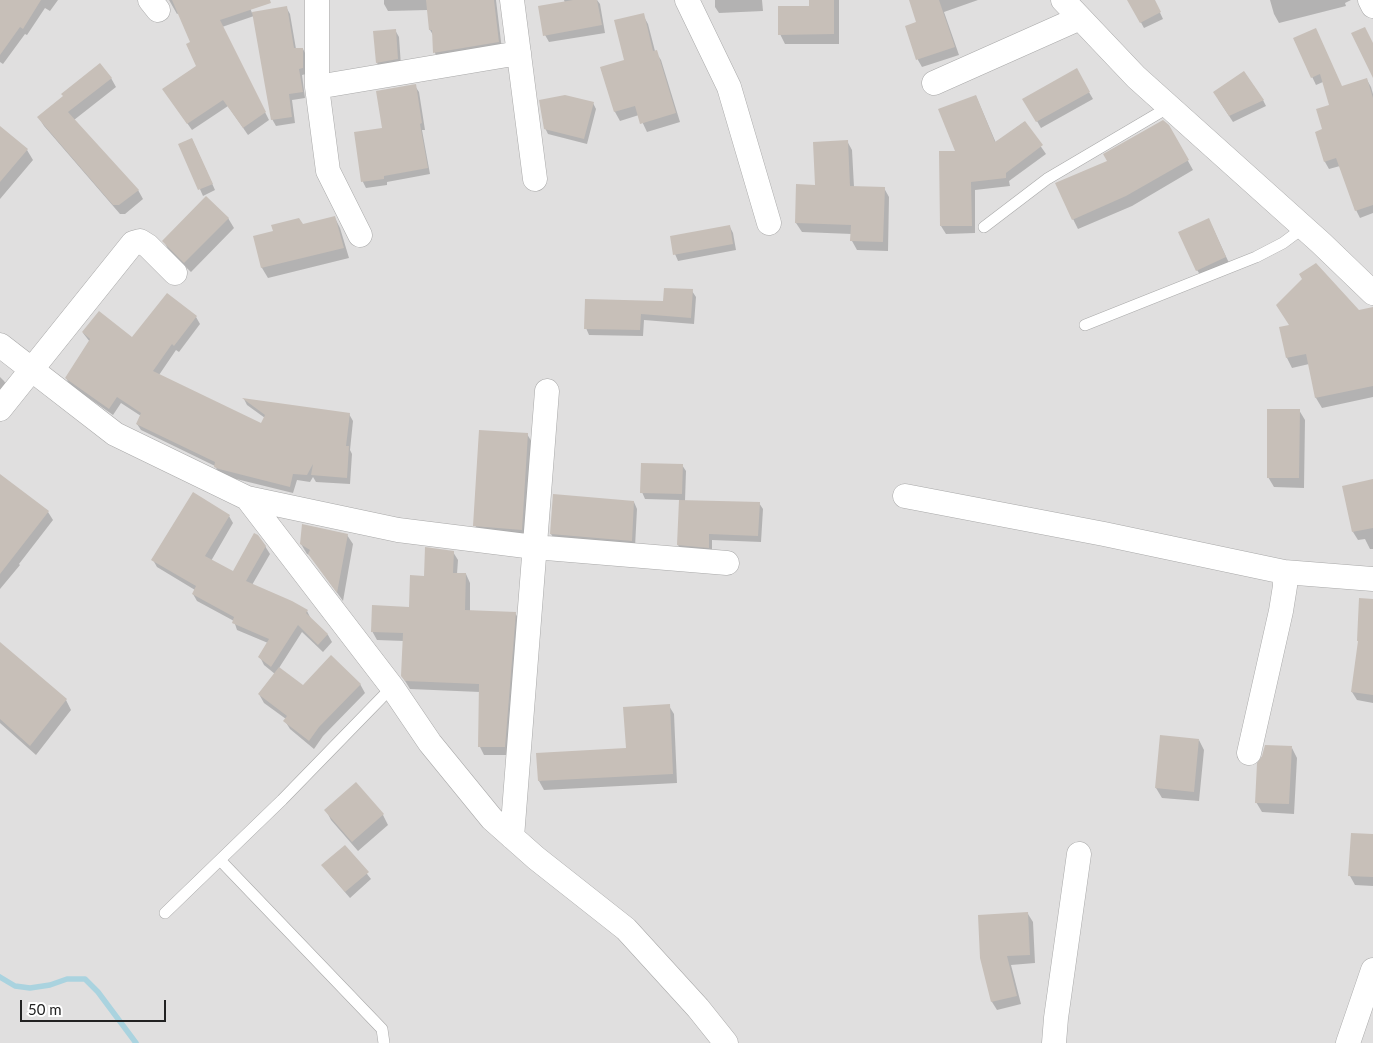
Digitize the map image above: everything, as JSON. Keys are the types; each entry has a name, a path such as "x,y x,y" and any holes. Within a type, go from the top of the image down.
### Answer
{"street":[{"path":"317,0 317,87 328,171 360,235"},
{"path":"512,0 535,179"},
{"path":"687,0 729,87 770,223"},
{"path":"1063,0 1136,77 1373,293"},
{"path":"1370,0 1373,6"},
{"path":"934,84 1080,18"},
{"path":"317,87 519,54"},
{"path":"0,409 133,243 140,241 148,246 175,273"},
{"path":"0,346 115,434 247,498 398,530 534,547 727,563"},
{"path":"512,838 546,391"},
{"path":"905,496 1104,534 1284,572 1373,579"},
{"path":"247,498 392,687 430,743 492,819 536,858 626,929 698,1008 726,1043"},
{"path":"1249,752 1281,611 1284,572"},
{"path":"1054,1043 1079,854"},
{"path":"1348,1043 1373,970"}],"lane":[{"path":"984,227 1046,179 1169,107"},
{"path":"1085,325 1256,257 1282,243 1303,228"},
{"path":"165,913 282,800 392,687"},
{"path":"220,860 382,1029 384,1043"}],"shaded area":[{"path":"0,0 1373,0 1373,1043 0,1043"}],"building":[{"path":"0,0 41,0 23,29 20,27 0,55"},
{"path":"172,0 270,0 271,3 220,20 266,112 243,128 223,100 187,124 162,89 196,66 186,44 190,42"},
{"path":"426,0 494,0 499,42 433,53 432,30 429,30"},
{"path":"573,0 597,0 602,25 543,36 538,6"},
{"path":"809,0 834,0 834,34 778,35 778,6 809,6"},
{"path":"909,0 939,0 955,47 916,60 905,26 916,22"},
{"path":"1127,0 1155,0 1161,12 1140,23"},
{"path":"287,6 294,48 303,48 303,68 299,69 303,92 289,94 292,117 271,120 252,12"},
{"path":"644,13 653,51 657,50 676,113 640,124 635,106 614,112 600,67 624,60 614,20"},
{"path":"1365,27 1373,43 1373,78 1351,33"},
{"path":"1316,28 1342,86 1367,78 1373,98 1373,205 1355,211 1336,158 1324,162 1315,132 1322,129 1316,109 1329,105 1320,74 1311,78 1293,38"},
{"path":"396,29 398,59 376,63 373,31"},
{"path":"100,63 112,78 68,112 139,190 119,205 113,205 37,117 63,96 61,94"},
{"path":"1077,68 1090,92 1036,122 1022,99"},
{"path":"1244,71 1264,100 1229,116 1213,92"},
{"path":"416,84 422,123 420,124 428,168 384,176 384,179 361,182 354,132 382,128 376,91"},
{"path":"565,95 594,102 584,139 544,129 539,100"},
{"path":"976,95 995,142 1025,121 1043,145 1006,173 1006,178 971,182 972,226 940,226 939,151 955,151 938,109"},
{"path":"1163,120 1169,125 1189,160 1126,196 1072,220 1055,183 1107,161 1103,154"},
{"path":"0,126 28,149 0,182"},
{"path":"192,138 213,184 198,190 178,144"},
{"path":"848,140 850,186 885,187 883,242 850,241 851,225 795,223 796,184 815,185 813,142"},
{"path":"206,196 229,218 184,263 162,241"},
{"path":"335,216 344,248 261,268 253,236 273,231 271,225 299,218 303,224"},
{"path":"1209,218 1226,257 1196,271 1178,232"},
{"path":"730,225 733,244 673,255 670,236"},
{"path":"1316,263 1359,310 1373,307 1373,386 1315,398 1306,354 1286,358 1279,327 1289,325 1276,305 1302,279 1299,274"},
{"path":"664,288 693,289 691,318 641,314 640,330 584,329 585,299 663,301"},
{"path":"167,293 197,316 174,346 172,344 153,371 261,423 265,415 242,398 350,413 346,446 349,446 347,478 311,475 313,464 307,475 293,474 290,487 219,469 214,467 215,462 136,424 141,413 117,397 109,409 65,378 90,339 82,332 99,311 132,337"},
{"path":"1267,409 1300,409 1299,478 1267,478"},
{"path":"479,430 528,433 522,530 473,526"},
{"path":"641,463 683,464 682,494 640,493"},
{"path":"0,474 49,511 0,574"},
{"path":"1373,479 1373,528 1352,532 1342,486"},
{"path":"193,492 230,515 205,556 233,571 254,533 258,535 266,546 246,581 308,610 306,613 328,634 318,645 298,625 271,667 258,657 269,639 232,623 234,617 192,594 196,586 151,560"},
{"path":"553,494 634,501 632,541 550,534"},
{"path":"679,500 760,502 758,536 709,534 709,548 677,545"},
{"path":"302,524 348,534 337,593 308,554 310,550 300,544"},
{"path":"425,547 454,551 453,573 466,573 465,610 516,612 505,747 478,747 479,684 405,681 401,676 403,633 371,632 372,605 409,607 410,575 424,576"},
{"path":"1359,598 1373,599 1373,695 1351,692 1358,641"},
{"path":"0,642 67,699 30,746 0,719"},
{"path":"331,655 361,684 319,727 309,741 283,721 287,716 258,694 279,667 303,685"},
{"path":"670,704 673,774 538,781 536,753 626,748 623,707"},
{"path":"1160,735 1199,739 1194,792 1155,788"},
{"path":"1265,745 1292,746 1289,804 1255,803 1257,763 1262,756"},
{"path":"356,782 384,814 352,842 324,810"},
{"path":"1351,833 1373,834 1373,877 1348,876"},
{"path":"345,845 369,872 345,892 321,865"},
{"path":"1028,912 1030,955 1007,956 1017,996 991,1002 980,958 978,915"}],"waterway":[{"path":"0,977 15,986 30,988 50,985 67,979 85,979 98,992 136,1043"}]}
